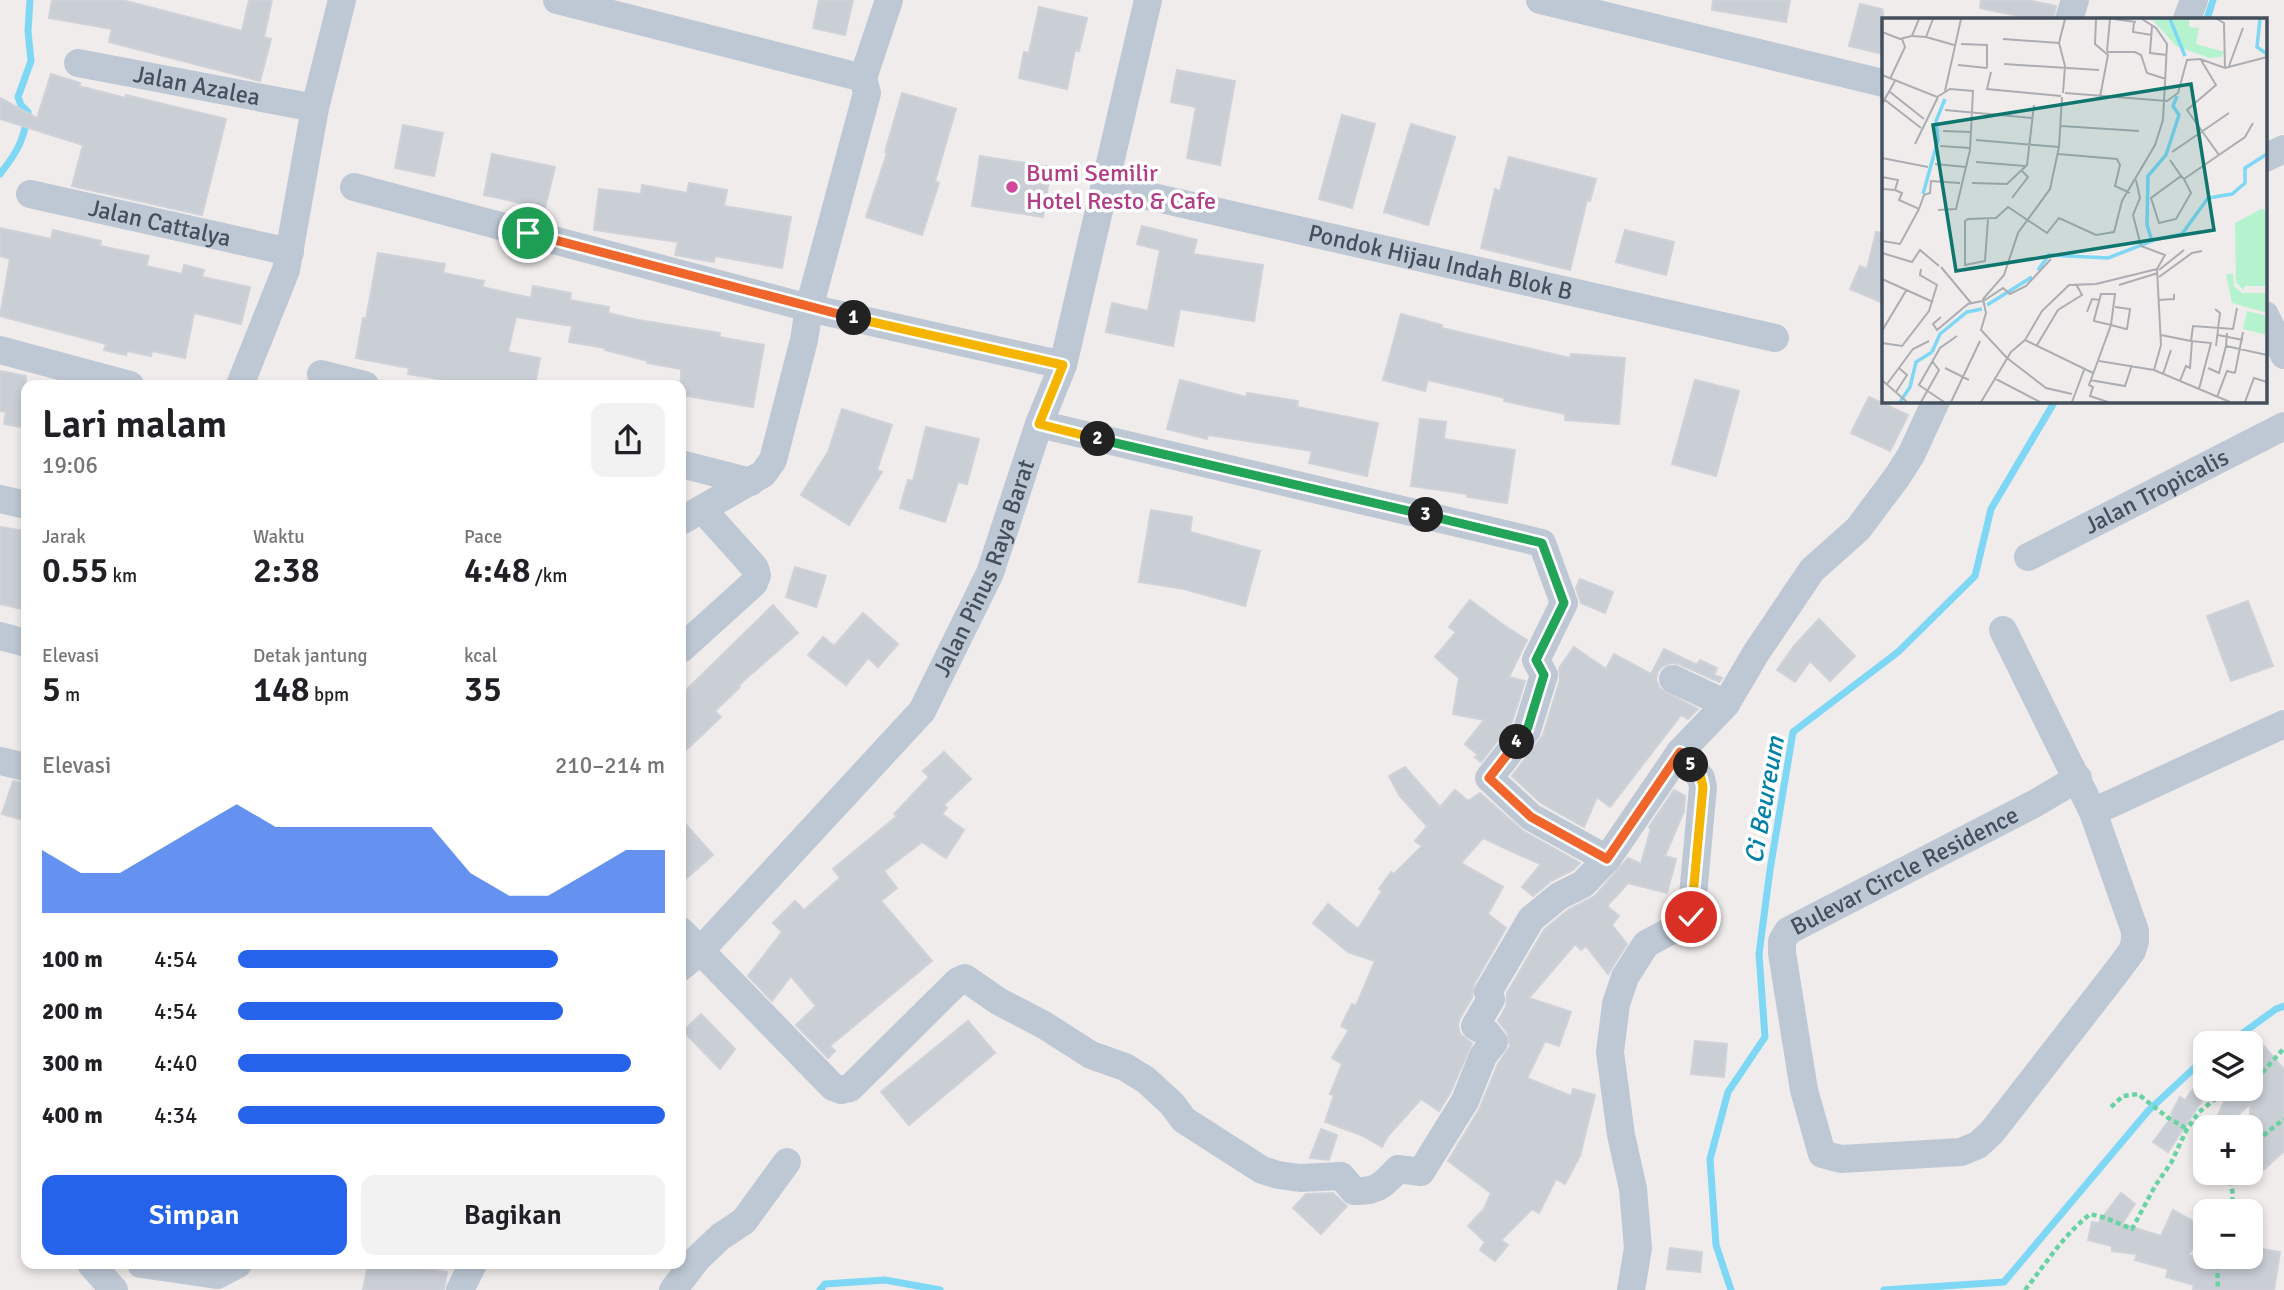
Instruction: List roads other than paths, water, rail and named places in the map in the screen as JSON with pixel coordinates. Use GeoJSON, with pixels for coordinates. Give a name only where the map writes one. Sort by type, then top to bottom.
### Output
{"type":"FeatureCollection","features":[{"type":"Feature","properties":{"kind":"street"},"geometry":{"type":"LineString","coordinates":[[242,380],[286,270],[315,108],[342,0]]}},
{"type":"Feature","properties":{"kind":"street"},"geometry":{"type":"LineString","coordinates":[[557,0],[863,78]]}},
{"type":"Feature","properties":{"kind":"street"},"geometry":{"type":"LineString","coordinates":[[686,644],[754,583],[757,575],[755,568],[691,515],[763,474],[773,460],[804,340],[809,308],[867,93],[863,78],[888,0]]}},
{"type":"Feature","properties":{"kind":"street","name":"Jalan Pinus Raya Barat"},"geometry":{"type":"LineString","coordinates":[[687,949],[922,711],[990,573],[1039,424],[1063,365],[1148,0]]}},
{"type":"Feature","properties":{"kind":"street"},"geometry":{"type":"LineString","coordinates":[[1540,0],[1882,83]]}},
{"type":"Feature","properties":{"kind":"street"},"geometry":{"type":"LineString","coordinates":[[2069,18],[2075,0]]}},
{"type":"Feature","properties":{"kind":"street"},"geometry":{"type":"LineString","coordinates":[[2187,18],[2194,0]]}},
{"type":"Feature","properties":{"kind":"street","name":"Jalan Azalea"},"geometry":{"type":"LineString","coordinates":[[78,63],[315,108]]}},
{"type":"Feature","properties":{"kind":"street"},"geometry":{"type":"LineString","coordinates":[[2266,158],[2284,149]]}},
{"type":"Feature","properties":{"kind":"street","name":"Pondok Hijau Indah Blok B"},"geometry":{"type":"LineString","coordinates":[[1104,186],[1775,338]]}},
{"type":"Feature","properties":{"kind":"street"},"geometry":{"type":"LineString","coordinates":[[354,187],[809,308],[1063,365]]}},
{"type":"Feature","properties":{"kind":"street","name":"Jalan Cattalya"},"geometry":{"type":"LineString","coordinates":[[30,194],[290,252]]}},
{"type":"Feature","properties":{"kind":"street"},"geometry":{"type":"LineString","coordinates":[[2266,317],[2284,355]]}},
{"type":"Feature","properties":{"kind":"street"},"geometry":{"type":"LineString","coordinates":[[0,350],[111,380]]}},
{"type":"Feature","properties":{"kind":"street"},"geometry":{"type":"LineString","coordinates":[[321,374],[345,380]]}},
{"type":"Feature","properties":{"kind":"street"},"geometry":{"type":"LineString","coordinates":[[687,949],[834,1087],[841,1090],[850,1088],[958,981],[965,978],[998,1001],[1044,1025],[1091,1055],[1125,1067],[1146,1080],[1172,1104],[1184,1120],[1262,1170],[1300,1178],[1341,1176],[1354,1191],[1367,1192],[1383,1185],[1398,1169],[1421,1172],[1465,1101],[1483,1056],[1494,1042],[1487,1033],[1475,1026],[1491,999],[1488,992],[1531,919],[1559,895],[1583,884],[1607,859],[1680,752],[1726,704],[1756,653],[1812,570],[1858,529],[1897,477],[1911,455],[1936,402]]}},
{"type":"Feature","properties":{"kind":"street"},"geometry":{"type":"LineString","coordinates":[[1039,424],[1542,543],[1564,603],[1536,660],[1544,675],[1527,730],[1489,778],[1531,817],[1607,859]]}},
{"type":"Feature","properties":{"kind":"street","name":"Jalan Tropicalis"},"geometry":{"type":"LineString","coordinates":[[2028,556],[2284,426]]}},
{"type":"Feature","properties":{"kind":"street"},"geometry":{"type":"LineString","coordinates":[[686,465],[751,482]]}},
{"type":"Feature","properties":{"kind":"street"},"geometry":{"type":"LineString","coordinates":[[0,499],[21,504]]}},
{"type":"Feature","properties":{"kind":"street","name":"Bulevar Circle Residence"},"geometry":{"type":"LineString","coordinates":[[2003,630],[2078,778],[2093,812],[2135,931],[2135,941],[2118,970],[1992,1132],[1978,1145],[1961,1152],[1841,1159],[1822,1154],[1804,1090],[1782,954],[1782,942],[1788,931],[2034,804],[2078,778]]}},
{"type":"Feature","properties":{"kind":"street"},"geometry":{"type":"LineString","coordinates":[[0,636],[21,642]]}},
{"type":"Feature","properties":{"kind":"street"},"geometry":{"type":"LineString","coordinates":[[1673,679],[1726,704]]}},
{"type":"Feature","properties":{"kind":"street"},"geometry":{"type":"LineString","coordinates":[[2093,812],[2284,724]]}},
{"type":"Feature","properties":{"kind":"street"},"geometry":{"type":"LineString","coordinates":[[1631,1289],[1638,1248],[1633,1189],[1621,1135],[1610,1052],[1616,1004],[1625,977],[1634,962],[1646,944],[1689,921],[1691,917],[1703,787],[1701,778],[1680,752]]}},
{"type":"Feature","properties":{"kind":"street"},"geometry":{"type":"LineString","coordinates":[[0,761],[21,766]]}},
{"type":"Feature","properties":{"kind":"street"},"geometry":{"type":"LineString","coordinates":[[673,1290],[697,1259],[744,1221],[787,1162]]}},
{"type":"Feature","properties":{"kind":"street"},"geometry":{"type":"LineString","coordinates":[[95,1269],[114,1290]]}},
{"type":"Feature","properties":{"kind":"street"},"geometry":{"type":"LineString","coordinates":[[460,1290],[470,1269]]}},
{"type":"Feature","properties":{"kind":"street"},"geometry":{"type":"LineString","coordinates":[[191,1290],[228,1270]]}},
{"type":"Feature","properties":{"kind":"waterway"},"geometry":{"type":"LineString","coordinates":[[0,174],[19,145],[28,112],[18,97],[31,61],[28,31],[30,0]]}},
{"type":"Feature","properties":{"kind":"waterway","name":"Ci Beureum"},"geometry":{"type":"LineString","coordinates":[[2207,18],[2213,0]]}},
{"type":"Feature","properties":{"kind":"waterway","name":"Ci Beureum"},"geometry":{"type":"LineString","coordinates":[[1731,1290],[1716,1245],[1710,1159],[1728,1092],[1765,1037],[1759,954],[1793,732],[1898,652],[1975,576],[1991,509],[2054,402]]}},
{"type":"Feature","properties":{"kind":"waterway","name":"Ci Beureum"},"geometry":{"type":"LineString","coordinates":[[2246,1031],[2284,1006]]}},
{"type":"Feature","properties":{"kind":"waterway","name":"Ci Beureum"},"geometry":{"type":"LineString","coordinates":[[1884,1290],[2004,1282],[2148,1111],[2193,1069]]}},
{"type":"Feature","properties":{"kind":"waterway","name":"Ci Beureum"},"geometry":{"type":"LineString","coordinates":[[820,1290],[825,1284],[885,1280],[940,1290]]}},
{"type":"Feature","properties":{"kind":"place","name":"Bumi Semilir Hotel Resto & Cafe"},"geometry":{"type":"Point","coordinates":[1012,187]}}]}
